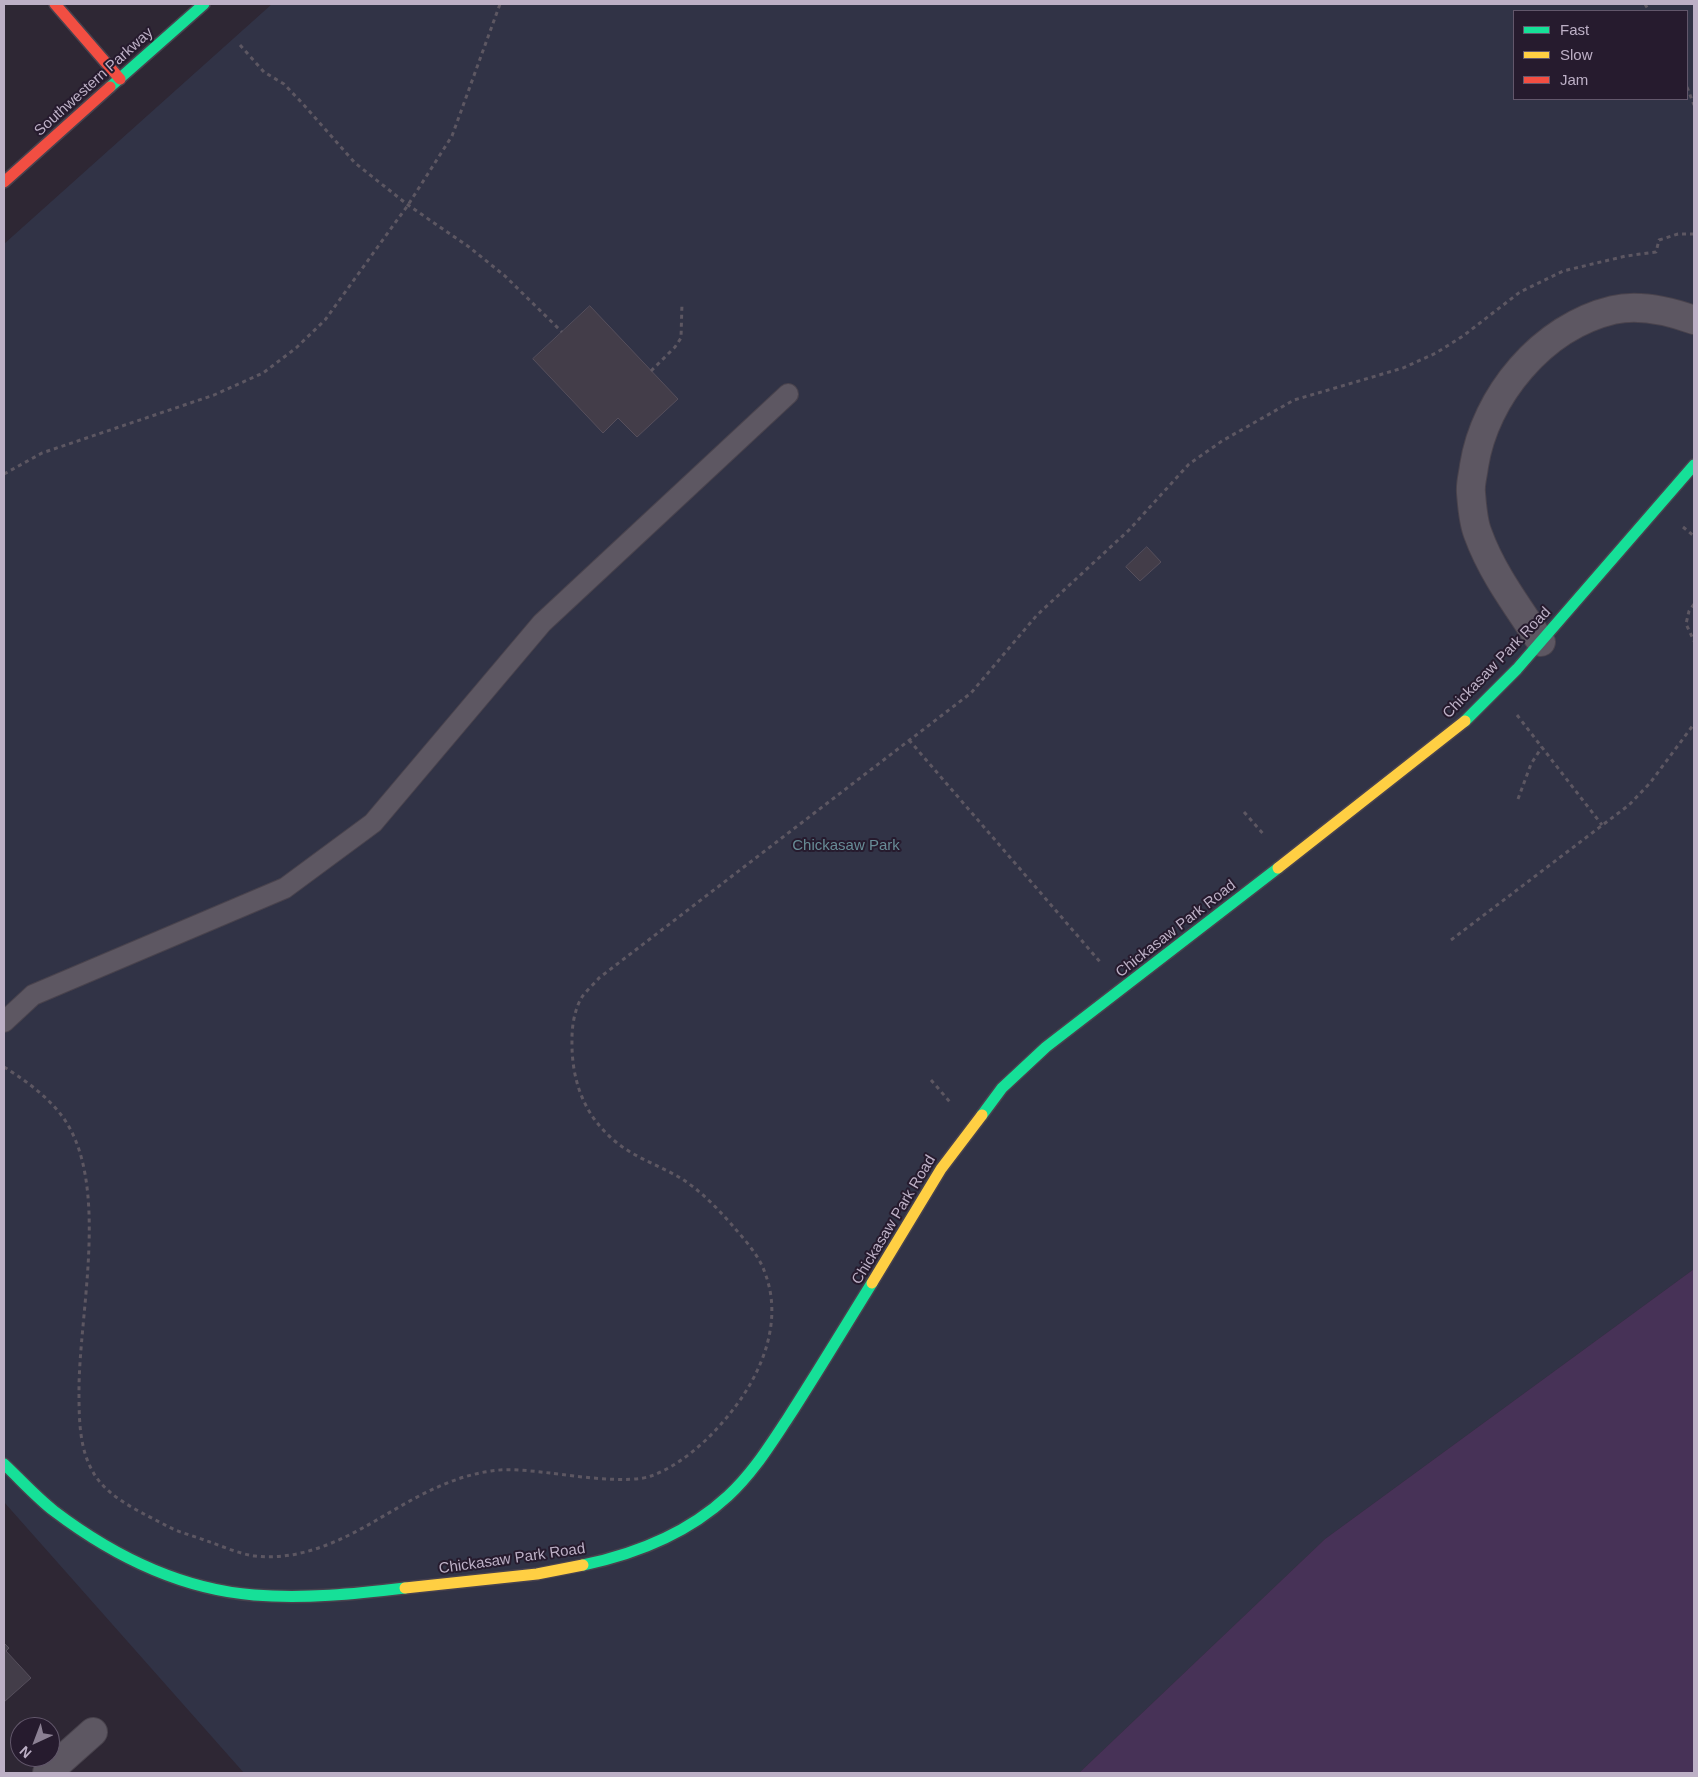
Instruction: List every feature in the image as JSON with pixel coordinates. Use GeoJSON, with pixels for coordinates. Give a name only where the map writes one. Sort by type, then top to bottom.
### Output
{"type":"FeatureCollection","features":[{"type":"Feature","properties":{"kind":"street"},"geometry":{"type":"LineString","coordinates":[[55,4],[120,79]]}},
{"type":"Feature","properties":{"kind":"street","name":"Southwestern Parkway"},"geometry":{"type":"LineString","coordinates":[[4,182],[204,4]]}},
{"type":"Feature","properties":{"kind":"street"},"geometry":{"type":"LineString","coordinates":[[1541,642],[1501,582],[1477,532],[1470,490],[1475,458],[1490,414],[1503,392],[1535,353],[1568,328],[1594,316],[1614,309],[1651,309],[1672,312],[1694,320]]}},
{"type":"Feature","properties":{"kind":"street","name":"Chickasaw Park Road"},"geometry":{"type":"LineString","coordinates":[[4,1464],[53,1510],[120,1555],[162,1574],[206,1586],[253,1595],[336,1596],[537,1574],[598,1562],[664,1539],[705,1514],[728,1496],[755,1468],[811,1383],[941,1169],[1002,1088],[1046,1047],[1398,776],[1464,722],[1541,642],[1694,465]]}},
{"type":"Feature","properties":{"kind":"street"},"geometry":{"type":"LineString","coordinates":[[47,1773],[93,1732]]}},
{"type":"Feature","properties":{"kind":"lane"},"geometry":{"type":"LineString","coordinates":[[4,1022],[32,995],[285,888],[373,823],[542,623],[788,394]]}},
{"type":"Feature","properties":{"kind":"path"},"geometry":{"type":"LineString","coordinates":[[4,474],[42,453],[214,395],[263,373],[296,348],[325,320],[408,205],[452,136],[500,4]]}},
{"type":"Feature","properties":{"kind":"path"},"geometry":{"type":"LineString","coordinates":[[240,45],[264,72],[284,84],[355,163],[408,205],[469,247],[498,270],[562,332]]}},
{"type":"Feature","properties":{"kind":"path"},"geometry":{"type":"LineString","coordinates":[[1688,90],[1694,105]]}},
{"type":"Feature","properties":{"kind":"path"},"geometry":{"type":"LineString","coordinates":[[4,1067],[45,1097],[64,1118],[76,1143],[82,1166],[90,1228],[79,1366],[80,1427],[84,1453],[94,1477],[119,1499],[174,1530],[226,1548],[254,1556],[292,1556],[331,1544],[409,1499],[447,1483],[491,1470],[520,1470],[584,1477],[648,1478],[678,1462],[706,1440],[742,1397],[756,1377],[769,1345],[771,1303],[765,1273],[752,1251],[712,1202],[685,1180],[619,1146],[595,1123],[581,1097],[571,1062],[572,1027],[580,999],[599,978],[972,693],[1037,615],[1128,530],[1189,464],[1222,441],[1294,400],[1403,368],[1436,353],[1463,336],[1520,292],[1563,272],[1626,256],[1656,252],[1659,240],[1678,234],[1694,234]]}},
{"type":"Feature","properties":{"kind":"path"},"geometry":{"type":"LineString","coordinates":[[651,371],[675,347],[681,338],[682,304]]}},
{"type":"Feature","properties":{"kind":"path"},"geometry":{"type":"LineString","coordinates":[[1694,604],[1689,611],[1686,624],[1694,640]]}},
{"type":"Feature","properties":{"kind":"path"},"geometry":{"type":"LineString","coordinates":[[1497,688],[1602,825]]}},
{"type":"Feature","properties":{"kind":"path"},"geometry":{"type":"LineString","coordinates":[[1451,940],[1629,805],[1650,783],[1694,724]]}},
{"type":"Feature","properties":{"kind":"path"},"geometry":{"type":"LineString","coordinates":[[909,740],[1122,988]]}},
{"type":"Feature","properties":{"kind":"path"},"geometry":{"type":"LineString","coordinates":[[1518,799],[1530,764],[1542,747]]}},
{"type":"Feature","properties":{"kind":"green space","name":"Chickasaw Park"},"geometry":{"type":"Polygon","coordinates":[[[272,4],[1694,4],[1694,1269],[1325,1539],[1079,1773],[244,1773],[4,1502],[4,244],[272,4]]]}},
{"type":"Feature","properties":{"kind":"shaded area"},"geometry":{"type":"Polygon","coordinates":[[[1694,1269],[1694,1773],[1079,1773],[1325,1539],[1694,1269]]]}},
{"type":"Feature","properties":{"kind":"building"},"geometry":{"type":"Polygon","coordinates":[[[590,306],[678,399],[637,437],[618,418],[603,433],[533,359],[590,306]]]}},
{"type":"Feature","properties":{"kind":"building"},"geometry":{"type":"Polygon","coordinates":[[[1147,547],[1161,562],[1140,581],[1126,567],[1147,547]]]}},
{"type":"Feature","properties":{"kind":"building"},"geometry":{"type":"Polygon","coordinates":[[[4,1643],[9,1648],[6,1651],[31,1678],[4,1702],[4,1643]]]}},
{"type":"Feature","properties":{"kind":"traffic: fast"},"geometry":{"type":"LineString","coordinates":[[110,87],[204,4]]}},
{"type":"Feature","properties":{"kind":"traffic: fast"},"geometry":{"type":"LineString","coordinates":[[1465,721],[1517,669],[1694,465]]}},
{"type":"Feature","properties":{"kind":"traffic: fast"},"geometry":{"type":"LineString","coordinates":[[982,1115],[1002,1088],[1046,1047],[1278,868]]}},
{"type":"Feature","properties":{"kind":"traffic: fast"},"geometry":{"type":"LineString","coordinates":[[583,1565],[642,1548],[679,1531],[696,1521],[728,1496],[745,1478],[768,1448],[872,1283]]}},
{"type":"Feature","properties":{"kind":"traffic: fast"},"geometry":{"type":"LineString","coordinates":[[4,1464],[47,1506],[99,1542],[148,1567],[200,1586],[254,1595],[273,1596],[348,1594],[405,1588]]}},
{"type":"Feature","properties":{"kind":"traffic: slow"},"geometry":{"type":"LineString","coordinates":[[1278,868],[1465,721]]}},
{"type":"Feature","properties":{"kind":"traffic: slow"},"geometry":{"type":"LineString","coordinates":[[872,1283],[941,1169],[982,1115]]}},
{"type":"Feature","properties":{"kind":"traffic: slow"},"geometry":{"type":"LineString","coordinates":[[405,1588],[537,1574],[583,1565]]}},
{"type":"Feature","properties":{"kind":"traffic: jam"},"geometry":{"type":"LineString","coordinates":[[55,4],[120,79]]}},
{"type":"Feature","properties":{"kind":"traffic: jam"},"geometry":{"type":"LineString","coordinates":[[4,182],[110,87]]}}]}
